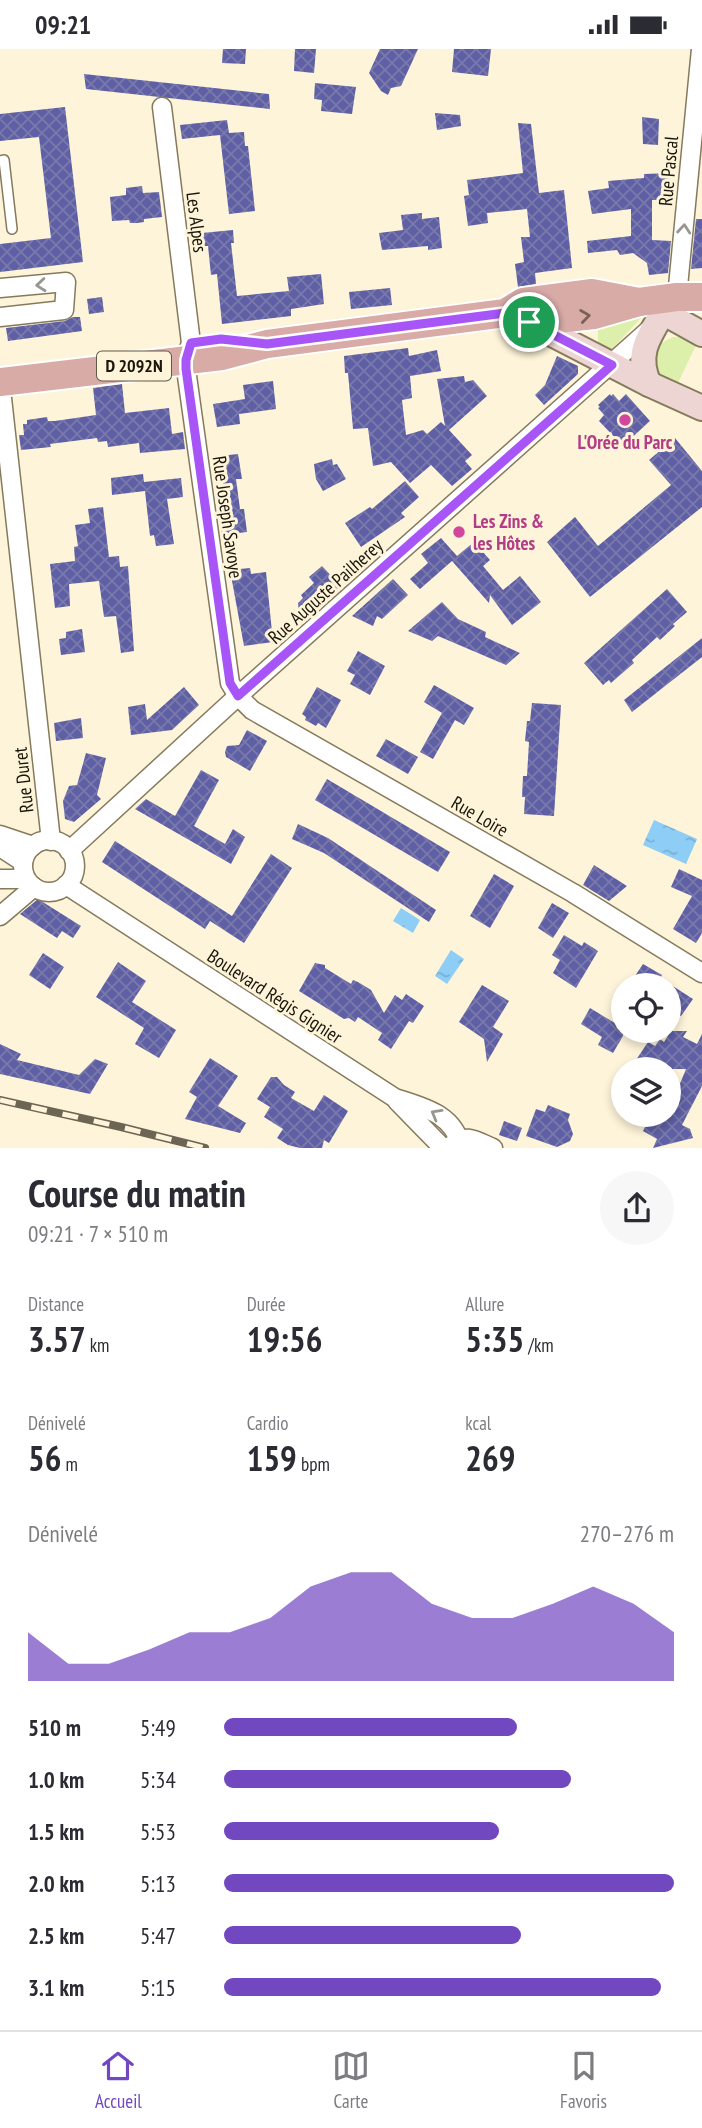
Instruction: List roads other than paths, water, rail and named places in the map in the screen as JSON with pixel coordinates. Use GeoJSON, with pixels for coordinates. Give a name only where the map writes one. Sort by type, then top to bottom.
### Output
{"type":"FeatureCollection","features":[{"type":"Feature","properties":{"kind":"main road","name":"D 2092N"},"geometry":{"type":"LineString","coordinates":[[0,381],[188,351],[221,339],[267,344],[517,318],[594,315],[667,305],[702,283]]}},
{"type":"Feature","properties":{"kind":"main road"},"geometry":{"type":"LineString","coordinates":[[667,305],[675,320],[702,334]]}},
{"type":"Feature","properties":{"kind":"main road"},"geometry":{"type":"LineString","coordinates":[[649,384],[642,363],[643,351],[667,305]]}},
{"type":"Feature","properties":{"kind":"main road"},"geometry":{"type":"LineString","coordinates":[[517,318],[702,408]]}},
{"type":"Feature","properties":{"kind":"main road","name":"D 2092N"},"geometry":{"type":"LineString","coordinates":[[0,366],[188,351]]}},
{"type":"Feature","properties":{"kind":"street","name":"Rue Pascal"},"geometry":{"type":"LineString","coordinates":[[667,305],[701,49]]}},
{"type":"Feature","properties":{"kind":"street","name":"Les Alpes"},"geometry":{"type":"LineString","coordinates":[[162,107],[188,351]]}},
{"type":"Feature","properties":{"kind":"street"},"geometry":{"type":"LineString","coordinates":[[0,288],[66,282],[64,310],[0,317]]}},
{"type":"Feature","properties":{"kind":"street","name":"Rue Auguste Pailherey"},"geometry":{"type":"LineString","coordinates":[[69,851],[238,696],[612,365],[667,305]]}},
{"type":"Feature","properties":{"kind":"street","name":"Rue Joseph Savoye"},"geometry":{"type":"LineString","coordinates":[[188,351],[230,683],[238,696]]}},
{"type":"Feature","properties":{"kind":"street","name":"Rue Duret"},"geometry":{"type":"LineString","coordinates":[[0,381],[51,841]]}},
{"type":"Feature","properties":{"kind":"street","name":"Rue Loire"},"geometry":{"type":"LineString","coordinates":[[238,696],[253,710],[573,893],[702,973]]}},
{"type":"Feature","properties":{"kind":"street"},"geometry":{"type":"LineString","coordinates":[[0,835],[33,846]]}},
{"type":"Feature","properties":{"kind":"street"},"geometry":{"type":"LineString","coordinates":[[0,847],[27,876],[50,892],[71,880],[75,865],[69,851],[58,842],[45,841],[33,846],[25,856],[27,876],[0,916]]}},
{"type":"Feature","properties":{"kind":"street"},"geometry":{"type":"LineString","coordinates":[[0,879],[27,876]]}},
{"type":"Feature","properties":{"kind":"street","name":"Boulevard Régis Gignier"},"geometry":{"type":"LineString","coordinates":[[66,885],[395,1098],[427,1108],[448,1121],[449,1146],[468,1137],[493,1148]]}},
{"type":"Feature","properties":{"kind":"lane"},"geometry":{"type":"LineString","coordinates":[[0,161],[5,160],[12,229]]}},
{"type":"Feature","properties":{"kind":"water"},"geometry":{"type":"Polygon","coordinates":[[[654,820],[697,839],[686,864],[643,845],[654,820]]]}},
{"type":"Feature","properties":{"kind":"water"},"geometry":{"type":"Polygon","coordinates":[[[401,908],[420,920],[413,933],[393,921],[401,908]]]}},
{"type":"Feature","properties":{"kind":"water"},"geometry":{"type":"Polygon","coordinates":[[[451,950],[464,959],[447,984],[435,976],[451,950]]]}},
{"type":"Feature","properties":{"kind":"railway"},"geometry":{"type":"LineString","coordinates":[[0,1100],[205,1148]]}},
{"type":"Feature","properties":{"kind":"place","name":"L'Orée du Parc"},"geometry":{"type":"Point","coordinates":[625,420]}},
{"type":"Feature","properties":{"kind":"place","name":"Les Zins & les Hôtes"},"geometry":{"type":"Point","coordinates":[459,532]}}]}
